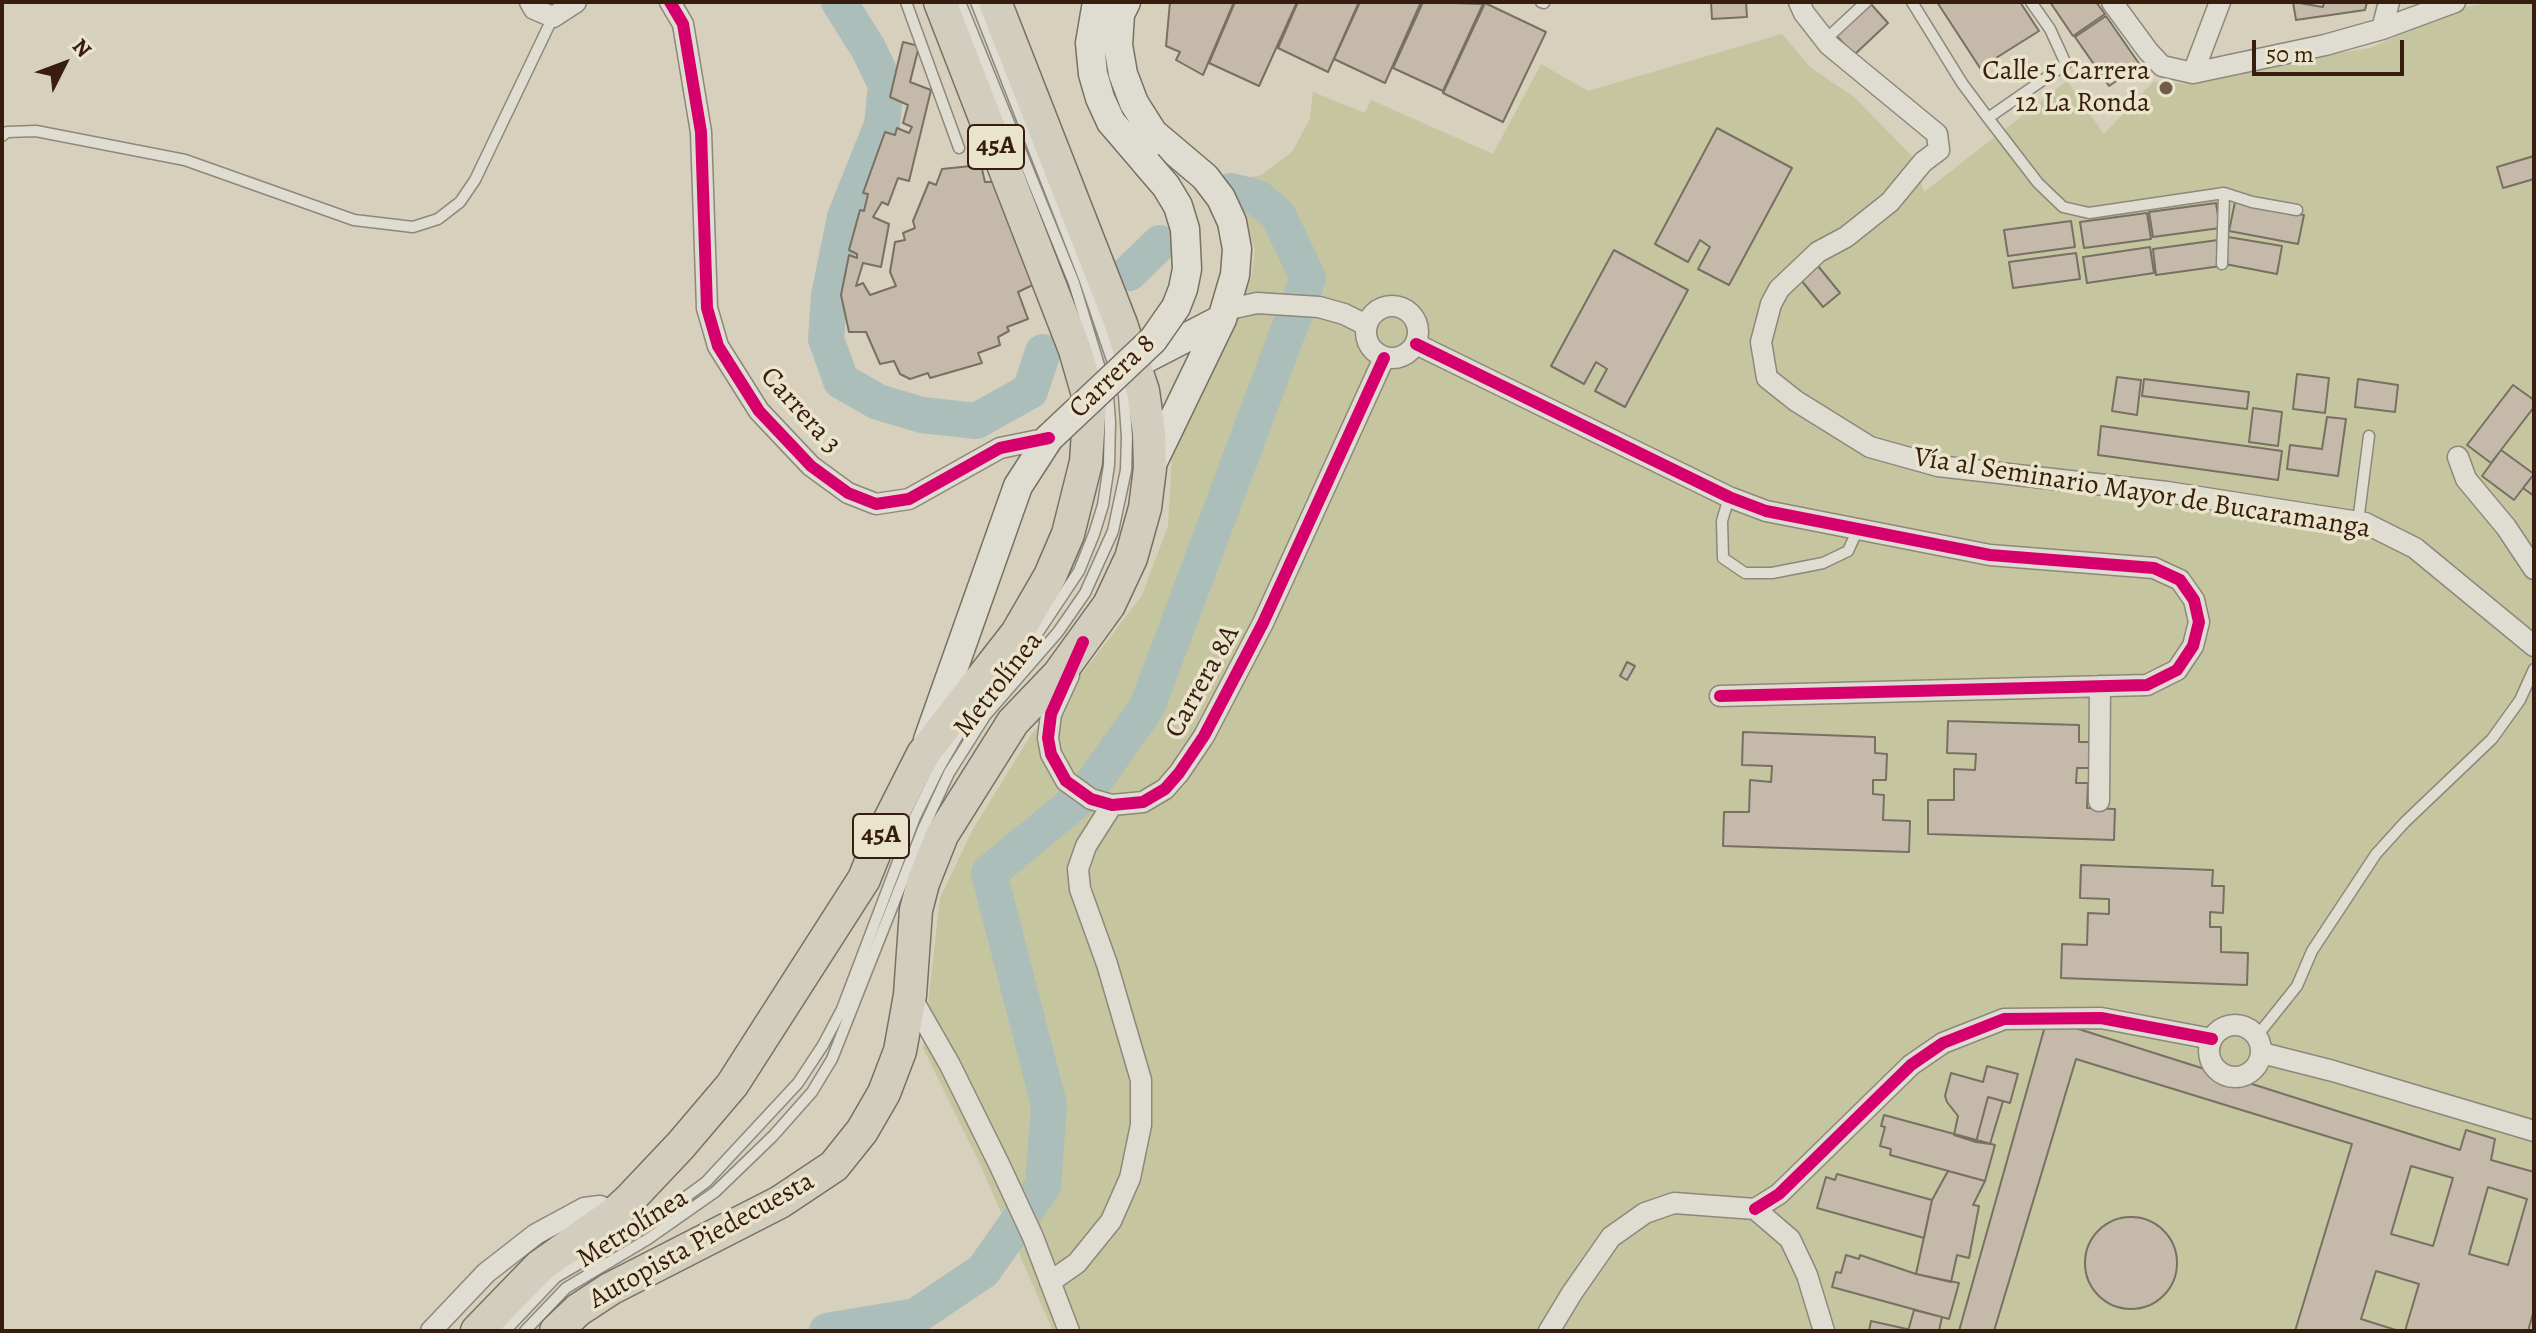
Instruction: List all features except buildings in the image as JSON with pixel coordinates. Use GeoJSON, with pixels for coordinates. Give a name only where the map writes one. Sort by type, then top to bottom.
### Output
{"type":"FeatureCollection","features":[{"type":"Feature","properties":{"kind":"highway","name":"45A"},"geometry":{"type":"LineString","coordinates":[[940,2],[1077,279],[1113,329]]}},
{"type":"Feature","properties":{"kind":"highway","name":"45A"},"geometry":{"type":"LineString","coordinates":[[477,1331],[540,1266],[615,1213],[658,1171],[732,1085],[883,847],[923,754],[1017,633],[1050,576],[1068,534],[1079,499],[1090,402],[1077,279],[995,2]]}},
{"type":"Feature","properties":{"kind":"highway","name":"Autopista Piedecuesta"},"geometry":{"type":"LineString","coordinates":[[556,1331],[578,1310],[610,1289],[780,1202],[834,1166],[862,1131],[884,1093],[900,1051],[910,995],[916,910],[942,835],[1013,722],[1059,674],[1109,605],[1131,558],[1145,508],[1150,468],[1146,409],[1135,364],[1113,329]]}},
{"type":"Feature","properties":{"kind":"main road","name":"Carrera 8"},"geometry":{"type":"LineString","coordinates":[[923,754],[1018,486],[1049,438],[1153,340],[1176,307],[1183,289],[1187,269],[1185,229],[1178,206],[1166,186],[1111,122],[1100,98],[1093,74],[1090,43],[1097,2]]}},
{"type":"Feature","properties":{"kind":"main road","name":"Carrera 8"},"geometry":{"type":"LineString","coordinates":[[1126,2],[1120,14],[1118,45],[1123,74],[1134,103],[1153,133],[1205,177],[1221,198],[1232,222],[1237,249],[1235,275],[1225,310],[1150,468]]}},
{"type":"Feature","properties":{"kind":"main road"},"geometry":{"type":"LineString","coordinates":[[1093,74],[1153,133]]}},
{"type":"Feature","properties":{"kind":"main road","name":"Carrera 8"},"geometry":{"type":"LineString","coordinates":[[1135,364],[1225,310]]}},
{"type":"Feature","properties":{"kind":"street"},"geometry":{"type":"LineString","coordinates":[[530,2],[534,9],[553,17],[576,2]]}},
{"type":"Feature","properties":{"kind":"street","name":"Carrera 3"},"geometry":{"type":"LineString","coordinates":[[670,2],[683,24],[701,132],[707,308],[718,346],[759,411],[811,466],[848,493],[876,504],[909,499],[1000,448],[1049,438]]}},
{"type":"Feature","properties":{"kind":"street","name":"Vía al Seminario Mayor de Bucaramanga"},"geometry":{"type":"LineString","coordinates":[[1799,2],[1825,40],[1937,134],[1939,150],[1923,162],[1890,202],[1846,237],[1818,252],[1779,289],[1771,304],[1761,342],[1767,378],[1796,401],[1870,447],[1938,466],[2167,492],[2365,523],[2415,548],[2534,646]]}},
{"type":"Feature","properties":{"kind":"street"},"geometry":{"type":"LineString","coordinates":[[2112,2],[2162,66],[2193,73],[2325,45],[2382,29],[2455,2]]}},
{"type":"Feature","properties":{"kind":"street"},"geometry":{"type":"LineString","coordinates":[[2193,73],[2220,2]]}},
{"type":"Feature","properties":{"kind":"street"},"geometry":{"type":"LineString","coordinates":[[2382,29],[2389,2]]}},
{"type":"Feature","properties":{"kind":"street"},"geometry":{"type":"LineString","coordinates":[[1225,310],[1257,303],[1319,307],[1344,314],[1366,325]]}},
{"type":"Feature","properties":{"kind":"street"},"geometry":{"type":"LineString","coordinates":[[1393,305],[1402,307],[1418,327],[1416,344],[1403,357],[1384,358],[1371,348],[1365,333],[1366,325],[1376,310],[1393,305]]}},
{"type":"Feature","properties":{"kind":"street"},"geometry":{"type":"LineString","coordinates":[[1416,344],[1729,497],[1766,511],[1990,555],[2154,568],[2180,580],[2194,600],[2199,622],[2193,646],[2177,670],[2147,685],[1720,696]]}},
{"type":"Feature","properties":{"kind":"street","name":"Carrera 8A"},"geometry":{"type":"LineString","coordinates":[[1083,642],[1051,714],[1048,738],[1051,754],[1066,781],[1091,799],[1112,805],[1143,802],[1165,789],[1204,736],[1263,623],[1384,358]]}},
{"type":"Feature","properties":{"kind":"street"},"geometry":{"type":"LineString","coordinates":[[2458,457],[2466,479],[2506,527],[2534,569]]}},
{"type":"Feature","properties":{"kind":"street"},"geometry":{"type":"LineString","coordinates":[[2099,801],[2100,686]]}},
{"type":"Feature","properties":{"kind":"street"},"geometry":{"type":"LineString","coordinates":[[1050,1282],[1077,1263],[1111,1221],[1130,1178],[1141,1125],[1141,1080],[1107,964],[1080,889],[1078,869],[1086,846],[1112,805]]}},
{"type":"Feature","properties":{"kind":"street"},"geometry":{"type":"LineString","coordinates":[[910,995],[950,1065],[999,1164],[1033,1237],[1069,1331]]}},
{"type":"Feature","properties":{"kind":"street"},"geometry":{"type":"LineString","coordinates":[[1549,1331],[1611,1237],[1645,1213],[1674,1203],[1755,1209],[1779,1194],[1911,1065],[1943,1043],[2004,1019],[2101,1018],[2212,1039]]}},
{"type":"Feature","properties":{"kind":"street"},"geometry":{"type":"LineString","coordinates":[[2259,1045],[2259,1062],[2246,1075],[2228,1076],[2213,1065],[2209,1048],[2212,1039],[2222,1028],[2245,1026],[2259,1045],[2333,1071],[2534,1131]]}},
{"type":"Feature","properties":{"kind":"street"},"geometry":{"type":"LineString","coordinates":[[431,1331],[486,1273],[536,1234],[584,1208],[600,1206],[615,1213]]}},
{"type":"Feature","properties":{"kind":"street"},"geometry":{"type":"LineString","coordinates":[[1755,1209],[1790,1239],[1807,1275],[1824,1331]]}},
{"type":"Feature","properties":{"kind":"lane"},"geometry":{"type":"LineString","coordinates":[[906,2],[959,148]]}},
{"type":"Feature","properties":{"kind":"lane"},"geometry":{"type":"LineString","coordinates":[[960,2],[1077,279]]}},
{"type":"Feature","properties":{"kind":"lane"},"geometry":{"type":"LineString","coordinates":[[976,2],[1077,279]]}},
{"type":"Feature","properties":{"kind":"lane"},"geometry":{"type":"LineString","coordinates":[[1825,40],[1866,2]]}},
{"type":"Feature","properties":{"kind":"lane"},"geometry":{"type":"LineString","coordinates":[[1912,2],[1962,83],[2038,183],[2063,207],[2089,213],[2224,193],[2252,202],[2297,210]]}},
{"type":"Feature","properties":{"kind":"lane"},"geometry":{"type":"LineString","coordinates":[[1988,118],[2066,64],[2050,29],[2031,2]]}},
{"type":"Feature","properties":{"kind":"lane"},"geometry":{"type":"LineString","coordinates":[[2,136],[7,132],[36,131],[185,160],[354,220],[413,227],[438,219],[460,202],[475,180],[553,17]]}},
{"type":"Feature","properties":{"kind":"lane"},"geometry":{"type":"LineString","coordinates":[[2222,264],[2224,193]]}},
{"type":"Feature","properties":{"kind":"lane","name":"Metrolínea"},"geometry":{"type":"LineString","coordinates":[[525,1331],[566,1288],[648,1239],[715,1192],[797,1111],[832,1059],[923,829],[949,773],[985,716],[1058,632],[1085,593],[1104,557],[1120,503],[1127,437],[1124,395],[1113,329]]}},
{"type":"Feature","properties":{"kind":"lane","name":"Metrolínea"},"geometry":{"type":"LineString","coordinates":[[984,697],[1021,658],[1054,612],[1079,571],[1103,505],[1109,465],[1108,395],[1084,345]]}},
{"type":"Feature","properties":{"kind":"lane"},"geometry":{"type":"LineString","coordinates":[[2358,522],[2369,436]]}},
{"type":"Feature","properties":{"kind":"lane"},"geometry":{"type":"LineString","coordinates":[[1729,497],[1722,521],[1723,558],[1745,573],[1772,573],[1823,563],[1848,551],[1858,529]]}},
{"type":"Feature","properties":{"kind":"lane"},"geometry":{"type":"LineString","coordinates":[[2259,1045],[2297,986],[2312,951],[2376,854],[2492,739],[2520,700],[2534,669]]}},
{"type":"Feature","properties":{"kind":"lane","name":"Metrolínea"},"geometry":{"type":"LineString","coordinates":[[505,1331],[556,1277],[653,1221],[706,1182],[798,1083],[842,1009],[882,899],[933,780],[975,707]]}},
{"type":"Feature","properties":{"kind":"lane"},"geometry":{"type":"LineString","coordinates":[[882,899],[884,870]]}},
{"type":"Feature","properties":{"kind":"green space"},"geometry":{"type":"Polygon","coordinates":[[[2499,2],[2534,2],[2534,1331],[1053,1331],[979,1162],[923,1048],[940,898],[973,829],[1031,735],[1142,595],[1168,526],[1172,455],[1251,279],[1255,250],[1245,219],[1227,182],[1261,175],[1292,152],[1310,119],[1313,92],[1365,113],[1371,100],[1493,154],[1541,64],[1588,91],[1782,34],[1811,68],[1854,97],[1914,158],[1924,192],[2067,81],[2104,134],[2153,82],[2197,84],[2370,48],[2465,7],[2499,2]]]}},
{"type":"Feature","properties":{"kind":"waterway"},"geometry":{"type":"LineString","coordinates":[[839,2],[868,48],[886,85],[882,125],[845,217],[829,296],[826,339],[841,381],[878,402],[922,415],[976,421],[1030,391],[1043,352]]}},
{"type":"Feature","properties":{"kind":"waterway"},"geometry":{"type":"LineString","coordinates":[[827,1331],[916,1316],[983,1271],[1043,1186],[1049,1105],[989,873],[1086,793],[1147,707],[1308,278],[1278,215],[1258,198],[1231,191]]}},
{"type":"Feature","properties":{"kind":"waterway"},"geometry":{"type":"LineString","coordinates":[[1129,273],[1160,243]]}},
{"type":"Feature","properties":{"kind":"cycle path"},"geometry":{"type":"LineString","coordinates":[[670,2],[683,24],[701,132],[707,308],[718,346],[759,411],[811,466],[848,493],[876,504],[909,499],[1000,448],[1049,438]]}},
{"type":"Feature","properties":{"kind":"cycle path"},"geometry":{"type":"LineString","coordinates":[[1416,344],[1729,497],[1766,511],[1990,555],[2154,568],[2180,580],[2194,600],[2199,622],[2193,646],[2177,670],[2147,685],[1720,696]]}},
{"type":"Feature","properties":{"kind":"cycle path"},"geometry":{"type":"LineString","coordinates":[[1083,642],[1051,714],[1048,738],[1051,754],[1066,781],[1091,799],[1112,805],[1143,802],[1165,789],[1204,736],[1263,623],[1384,358]]}},
{"type":"Feature","properties":{"kind":"cycle path"},"geometry":{"type":"LineString","coordinates":[[1755,1209],[1779,1194],[1911,1065],[1943,1043],[2004,1019],[2101,1018],[2212,1039]]}},
{"type":"Feature","properties":{"kind":"place","name":"Calle 5 Carrera 12 La Ronda"},"geometry":{"type":"Point","coordinates":[2166,88]}}]}
